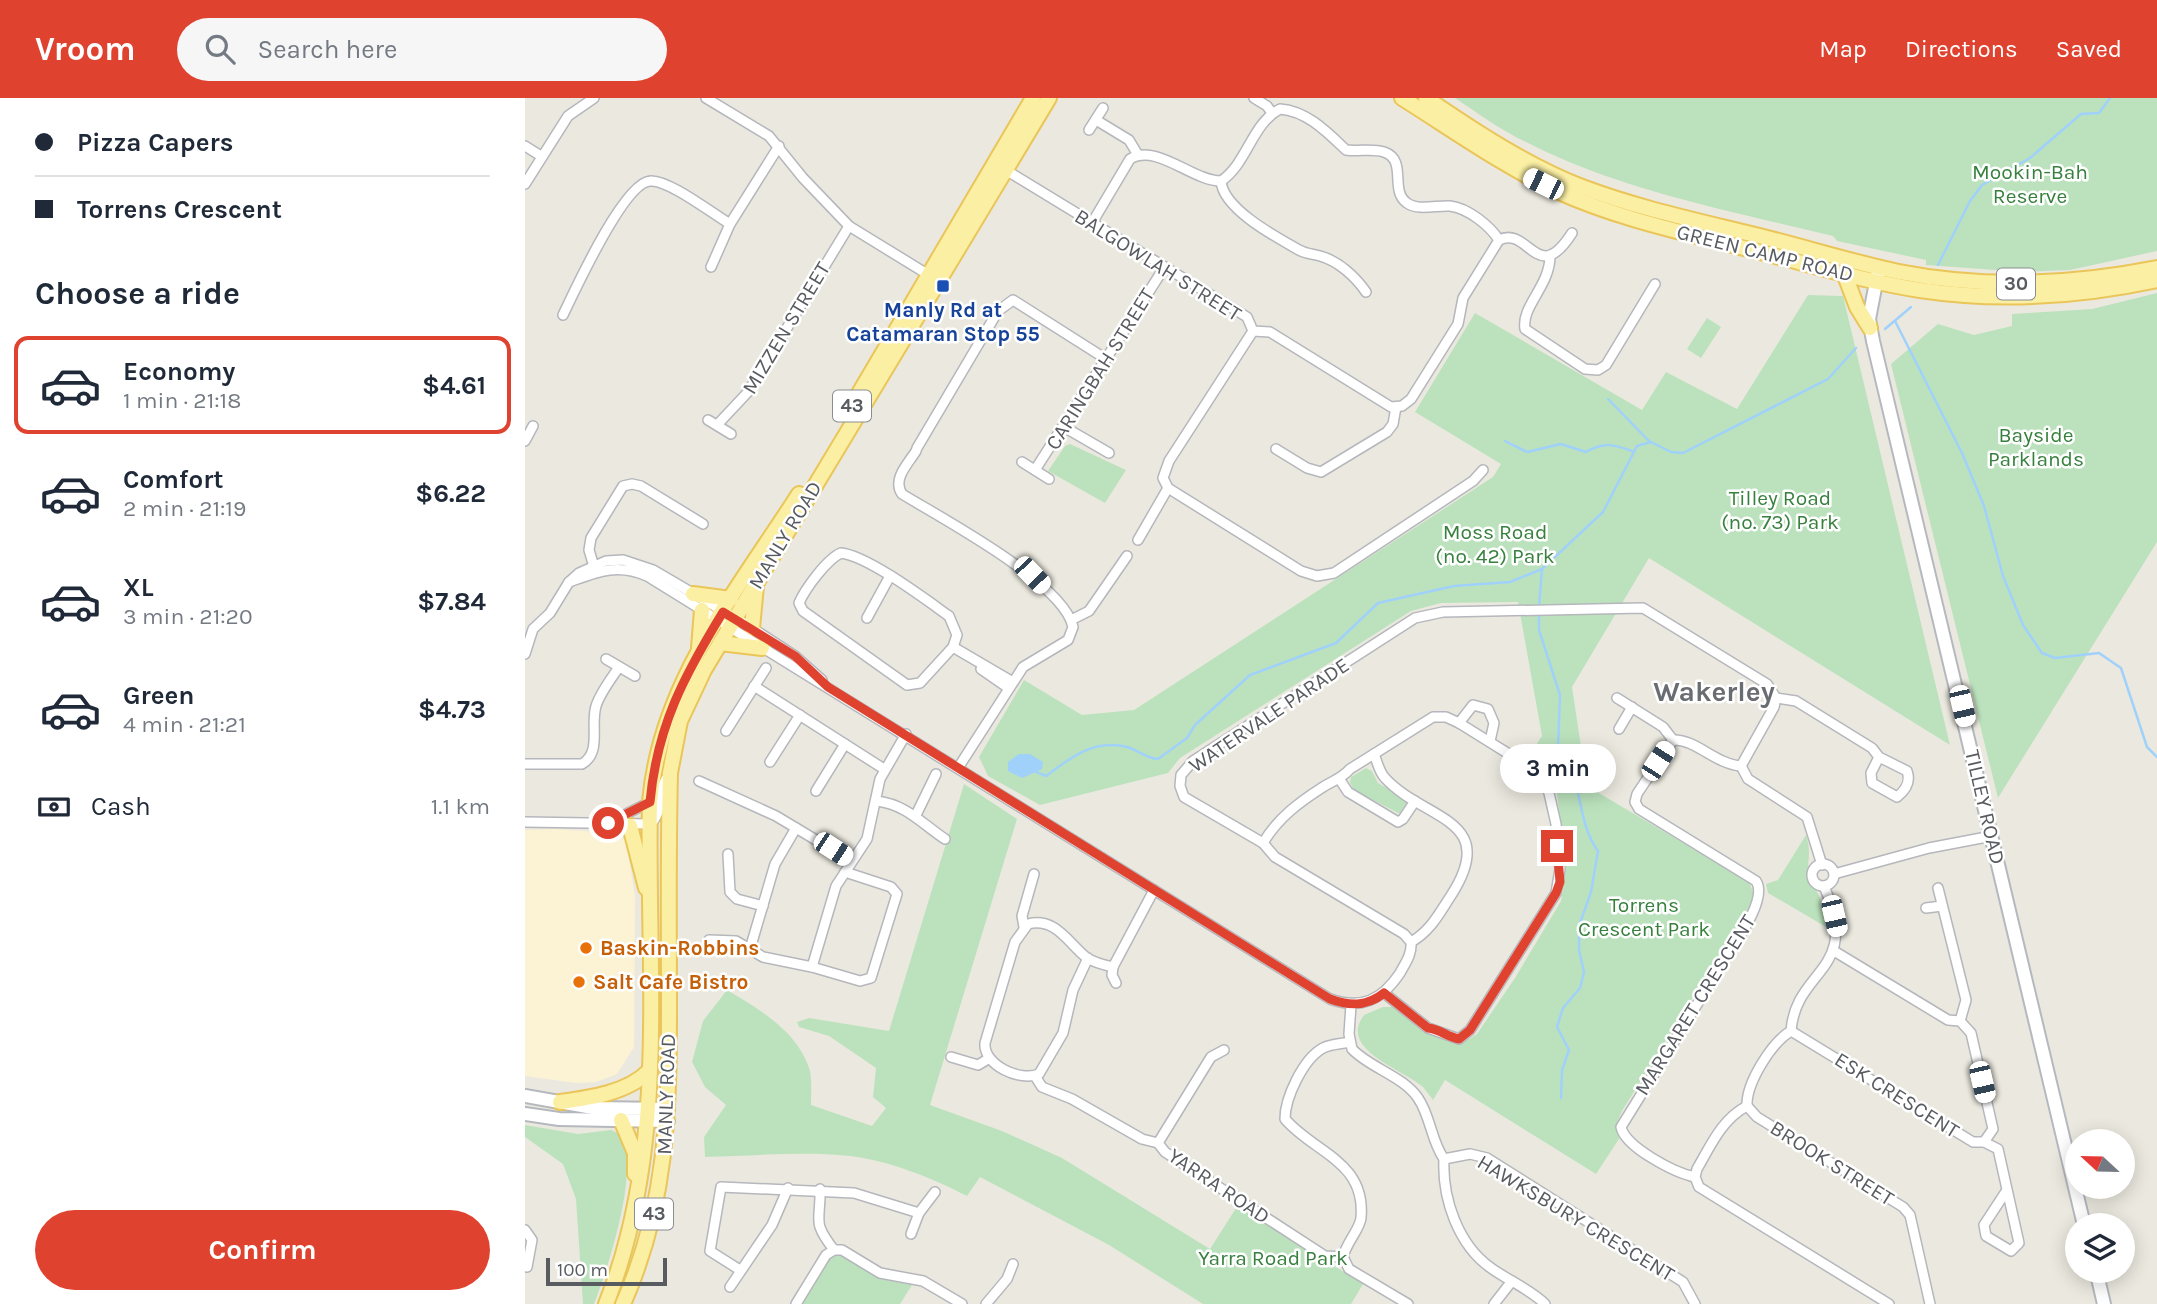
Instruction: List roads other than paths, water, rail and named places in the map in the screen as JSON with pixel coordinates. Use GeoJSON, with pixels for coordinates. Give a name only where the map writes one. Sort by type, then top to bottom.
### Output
{"type":"FeatureCollection","features":[{"type":"Feature","properties":{"kind":"main road","name":"MANLY ROAD"},"geometry":{"type":"LineString","coordinates":[[1000,166],[1033,98]]}},
{"type":"Feature","properties":{"kind":"main road","name":"MANLY ROAD"},"geometry":{"type":"LineString","coordinates":[[624,1304],[639,1266],[656,1205],[668,1115],[670,773],[673,746],[687,703],[720,643],[731,599],[800,492],[1000,166],[1049,98]]}},
{"type":"Feature","properties":{"kind":"main road","name":"GREEN CAMP ROAD"},"geometry":{"type":"LineString","coordinates":[[1402,98],[1506,165],[1582,202],[1646,223],[1844,273],[2020,284],[2097,279],[2157,268]]}},
{"type":"Feature","properties":{"kind":"main road","name":"GREEN CAMP ROAD"},"geometry":{"type":"LineString","coordinates":[[1426,98],[1508,151],[1584,187],[1942,293],[2000,297],[2071,295],[2157,280]]}},
{"type":"Feature","properties":{"kind":"main road"},"geometry":{"type":"LineString","coordinates":[[1844,273],[1857,307],[1870,328]]}},
{"type":"Feature","properties":{"kind":"main road","name":"TILLEY ROAD"},"geometry":{"type":"LineString","coordinates":[[1878,274],[1870,309],[1870,328],[2081,1213]]}},
{"type":"Feature","properties":{"kind":"main road","name":"MANLY ROAD"},"geometry":{"type":"LineString","coordinates":[[606,1304],[628,1244],[644,1168],[649,1114],[650,802],[654,767],[669,711],[698,653],[756,585],[932,277]]}},
{"type":"Feature","properties":{"kind":"main road"},"geometry":{"type":"LineString","coordinates":[[752,628],[756,585]]}},
{"type":"Feature","properties":{"kind":"main road"},"geometry":{"type":"LineString","coordinates":[[693,594],[731,599]]}},
{"type":"Feature","properties":{"kind":"main road"},"geometry":{"type":"LineString","coordinates":[[698,653],[702,610]]}},
{"type":"Feature","properties":{"kind":"main road"},"geometry":{"type":"LineString","coordinates":[[720,643],[762,648]]}},
{"type":"Feature","properties":{"kind":"main road"},"geometry":{"type":"LineString","coordinates":[[630,826],[641,879],[650,896]]}},
{"type":"Feature","properties":{"kind":"main road"},"geometry":{"type":"LineString","coordinates":[[560,1102],[591,1097],[633,1083],[649,1071]]}},
{"type":"Feature","properties":{"kind":"main road"},"geometry":{"type":"LineString","coordinates":[[525,1096],[593,1108],[668,1115]]}},
{"type":"Feature","properties":{"kind":"main road"},"geometry":{"type":"LineString","coordinates":[[525,1114],[559,1119],[621,1120],[649,1114]]}},
{"type":"Feature","properties":{"kind":"main road"},"geometry":{"type":"LineString","coordinates":[[621,1120],[637,1163],[624,1229],[628,1244]]}},
{"type":"Feature","properties":{"kind":"main road"},"geometry":{"type":"LineString","coordinates":[[2099,1283],[2104,1304]]}},
{"type":"Feature","properties":{"kind":"street"},"geometry":{"type":"LineString","coordinates":[[525,184],[568,116],[593,98]]}},
{"type":"Feature","properties":{"kind":"street"},"geometry":{"type":"LineString","coordinates":[[706,98],[769,136],[803,178],[849,226],[932,277]]}},
{"type":"Feature","properties":{"kind":"street"},"geometry":{"type":"LineString","coordinates":[[1254,98],[1267,106],[1272,113]]}},
{"type":"Feature","properties":{"kind":"street"},"geometry":{"type":"LineString","coordinates":[[1089,130],[1103,108]]}},
{"type":"Feature","properties":{"kind":"street"},"geometry":{"type":"LineString","coordinates":[[1091,223],[1130,159],[1138,155],[1149,155],[1209,181],[1221,181],[1235,168],[1272,113],[1280,109],[1293,110],[1330,133],[1346,150],[1378,150],[1391,155],[1396,161],[1398,188],[1405,202],[1413,206],[1460,209],[1488,226],[1499,240]]}},
{"type":"Feature","properties":{"kind":"street"},"geometry":{"type":"LineString","coordinates":[[1096,120],[1129,140],[1138,155]]}},
{"type":"Feature","properties":{"kind":"street"},"geometry":{"type":"LineString","coordinates":[[525,146],[541,156]]}},
{"type":"Feature","properties":{"kind":"street"},"geometry":{"type":"LineString","coordinates":[[711,267],[730,224],[779,146]]}},
{"type":"Feature","properties":{"kind":"street","name":"BALGOWLAH STREET"},"geometry":{"type":"LineString","coordinates":[[1000,166],[1247,317],[1253,331],[1270,332],[1385,404],[1396,407]]}},
{"type":"Feature","properties":{"kind":"street"},"geometry":{"type":"LineString","coordinates":[[1221,181],[1227,201],[1242,213],[1302,252],[1322,256],[1341,267],[1357,279],[1366,292]]}},
{"type":"Feature","properties":{"kind":"street"},"geometry":{"type":"LineString","coordinates":[[563,315],[612,221],[635,187],[642,183],[660,182],[730,224]]}},
{"type":"Feature","properties":{"kind":"street","name":"MIZZEN STREET"},"geometry":{"type":"LineString","coordinates":[[731,434],[712,422],[748,393],[849,226]]}},
{"type":"Feature","properties":{"kind":"street"},"geometry":{"type":"LineString","coordinates":[[1499,240],[1512,239],[1538,254],[1550,256],[1561,251],[1572,233]]}},
{"type":"Feature","properties":{"kind":"street"},"geometry":{"type":"LineString","coordinates":[[1276,449],[1307,468],[1321,472],[1387,432],[1393,424],[1396,407],[1411,398],[1458,324],[1463,299],[1499,240]]}},
{"type":"Feature","properties":{"kind":"street"},"geometry":{"type":"LineString","coordinates":[[1550,256],[1550,272],[1525,316],[1525,329],[1585,369],[1598,370],[1606,365],[1655,284]]}},
{"type":"Feature","properties":{"kind":"street","name":"CARINGBAH STREET"},"geometry":{"type":"LineString","coordinates":[[1035,470],[1164,268]]}},
{"type":"Feature","properties":{"kind":"street"},"geometry":{"type":"LineString","coordinates":[[958,768],[1009,684],[1023,667],[1068,640],[1073,627],[1071,620],[1032,575],[902,494],[898,488],[899,478],[998,311],[1013,300],[1107,359]]}},
{"type":"Feature","properties":{"kind":"street"},"geometry":{"type":"LineString","coordinates":[[1253,331],[1169,461],[1163,478],[1168,488],[1301,572],[1325,577],[1473,481],[1482,470]]}},
{"type":"Feature","properties":{"kind":"street"},"geometry":{"type":"LineString","coordinates":[[525,441],[533,426]]}},
{"type":"Feature","properties":{"kind":"street"},"geometry":{"type":"LineString","coordinates":[[1064,427],[1109,453]]}},
{"type":"Feature","properties":{"kind":"street","name":"CARINGBAH STREET"},"geometry":{"type":"LineString","coordinates":[[1022,462],[1049,479]]}},
{"type":"Feature","properties":{"kind":"street"},"geometry":{"type":"LineString","coordinates":[[594,568],[590,538],[616,494],[627,485],[641,486],[703,524]]}},
{"type":"Feature","properties":{"kind":"street"},"geometry":{"type":"LineString","coordinates":[[1138,540],[1168,488]]}},
{"type":"Feature","properties":{"kind":"street"},"geometry":{"type":"LineString","coordinates":[[841,553],[852,555],[890,576],[949,616],[957,635],[953,647],[921,683],[907,685],[811,618],[799,603],[830,558],[841,553]]}},
{"type":"Feature","properties":{"kind":"street"},"geometry":{"type":"LineString","coordinates":[[1071,620],[1089,611],[1127,556]]}},
{"type":"Feature","properties":{"kind":"street"},"geometry":{"type":"LineString","coordinates":[[525,654],[529,627],[550,613],[569,582],[615,560],[633,562],[693,594],[762,648],[906,734],[1330,999],[1351,1005],[1367,1003],[1384,993],[1408,960],[1412,942],[1424,935],[1433,923],[1467,865],[1467,842],[1459,828],[1415,801],[1384,777],[1374,754]]}},
{"type":"Feature","properties":{"kind":"street"},"geometry":{"type":"LineString","coordinates":[[594,568],[637,571],[702,610],[752,628],[795,656],[828,687]]}},
{"type":"Feature","properties":{"kind":"street"},"geometry":{"type":"LineString","coordinates":[[867,618],[890,576]]}},
{"type":"Feature","properties":{"kind":"street","name":"WATERVALE PARADE"},"geometry":{"type":"LineString","coordinates":[[1412,942],[1362,907],[1275,857],[1263,843],[1184,797],[1180,786],[1181,775],[1193,761],[1415,618],[1443,612],[1643,608],[1767,684],[1776,698]]}},
{"type":"Feature","properties":{"kind":"street"},"geometry":{"type":"LineString","coordinates":[[953,647],[1009,684]]}},
{"type":"Feature","properties":{"kind":"street"},"geometry":{"type":"LineString","coordinates":[[605,659],[635,676]]}},
{"type":"Feature","properties":{"kind":"street"},"geometry":{"type":"LineString","coordinates":[[525,764],[582,764],[589,760],[593,750],[593,715],[597,702],[619,667]]}},
{"type":"Feature","properties":{"kind":"street"},"geometry":{"type":"LineString","coordinates":[[726,731],[766,667]]}},
{"type":"Feature","properties":{"kind":"street"},"geometry":{"type":"LineString","coordinates":[[754,686],[884,769]]}},
{"type":"Feature","properties":{"kind":"street"},"geometry":{"type":"LineString","coordinates":[[1617,698],[1663,727],[1673,740],[1683,740],[1725,765],[1741,766]]}},
{"type":"Feature","properties":{"kind":"street"},"geometry":{"type":"LineString","coordinates":[[1741,766],[1774,707],[1776,698],[1796,701],[1872,748],[1879,757],[1907,771],[1909,777],[1905,791],[1897,797],[1872,783],[1871,772],[1879,757]]}},
{"type":"Feature","properties":{"kind":"street"},"geometry":{"type":"LineString","coordinates":[[1459,723],[1473,705],[1488,709],[1494,723],[1490,741]]}},
{"type":"Feature","properties":{"kind":"street"},"geometry":{"type":"LineString","coordinates":[[1619,729],[1632,707]]}},
{"type":"Feature","properties":{"kind":"street"},"geometry":{"type":"LineString","coordinates":[[770,762],[800,715]]}},
{"type":"Feature","properties":{"kind":"street"},"geometry":{"type":"LineString","coordinates":[[1263,843],[1275,822],[1302,800],[1327,784],[1340,780],[1350,769],[1433,717],[1446,717],[1459,723],[1541,774],[1549,793],[1560,869],[1556,893],[1470,1030],[1459,1039],[1428,1028],[1384,993]]}},
{"type":"Feature","properties":{"kind":"street"},"geometry":{"type":"LineString","coordinates":[[812,967],[836,886],[867,839],[884,769],[906,734]]}},
{"type":"Feature","properties":{"kind":"street","name":"MARGARET CRESCENT"},"geometry":{"type":"LineString","coordinates":[[1673,740],[1635,802],[1639,809],[1755,881],[1761,888],[1760,898],[1750,919],[1721,961],[1714,977],[1621,1127],[1625,1140],[1671,1169],[1695,1177]]}},
{"type":"Feature","properties":{"kind":"street"},"geometry":{"type":"LineString","coordinates":[[816,791],[845,744]]}},
{"type":"Feature","properties":{"kind":"street"},"geometry":{"type":"LineString","coordinates":[[1741,766],[1748,779],[1807,817],[1822,865]]}},
{"type":"Feature","properties":{"kind":"street"},"geometry":{"type":"LineString","coordinates":[[525,822],[608,823],[630,826],[650,824],[658,813],[661,783],[670,773]]}},
{"type":"Feature","properties":{"kind":"street"},"geometry":{"type":"LineString","coordinates":[[916,815],[936,774]]}},
{"type":"Feature","properties":{"kind":"street"},"geometry":{"type":"LineString","coordinates":[[1340,780],[1348,792],[1398,822],[1403,820],[1415,801]]}},
{"type":"Feature","properties":{"kind":"street"},"geometry":{"type":"LineString","coordinates":[[699,781],[796,828],[851,861]]}},
{"type":"Feature","properties":{"kind":"street"},"geometry":{"type":"LineString","coordinates":[[877,801],[894,803],[916,815],[923,824],[945,839]]}},
{"type":"Feature","properties":{"kind":"street"},"geometry":{"type":"LineString","coordinates":[[608,823],[650,802]]}},
{"type":"Feature","properties":{"kind":"street"},"geometry":{"type":"LineString","coordinates":[[750,949],[775,864],[796,828]]}},
{"type":"Feature","properties":{"kind":"street"},"geometry":{"type":"LineString","coordinates":[[1834,874],[1929,848],[1992,836]]}},
{"type":"Feature","properties":{"kind":"street"},"geometry":{"type":"LineString","coordinates":[[729,854],[730,892],[737,899],[763,906]]}},
{"type":"Feature","properties":{"kind":"street"},"geometry":{"type":"LineString","coordinates":[[1822,865],[1830,867],[1834,874],[1832,881],[1824,886],[1816,884],[1812,878],[1815,868],[1822,865]]}},
{"type":"Feature","properties":{"kind":"street"},"geometry":{"type":"LineString","coordinates":[[709,940],[725,938],[763,957],[860,981],[871,978],[897,894],[891,887],[845,872]]}},
{"type":"Feature","properties":{"kind":"street"},"geometry":{"type":"LineString","coordinates":[[951,1057],[978,1065],[988,1059],[985,1043],[1005,971],[1024,927],[1022,916],[1034,874]]}},
{"type":"Feature","properties":{"kind":"street"},"geometry":{"type":"LineString","coordinates":[[1824,886],[1831,902],[1837,931],[1834,951],[1948,1020],[1960,1021],[1966,1000],[1938,888]]}},
{"type":"Feature","properties":{"kind":"street"},"geometry":{"type":"LineString","coordinates":[[1116,982],[1112,975],[1113,967],[1154,890]]}},
{"type":"Feature","properties":{"kind":"street"},"geometry":{"type":"LineString","coordinates":[[1926,908],[1942,906]]}},
{"type":"Feature","properties":{"kind":"street"},"geometry":{"type":"LineString","coordinates":[[1024,927],[1037,922],[1052,926],[1088,958],[1113,967]]}},
{"type":"Feature","properties":{"kind":"street","name":"BROOK STREET"},"geometry":{"type":"LineString","coordinates":[[1834,951],[1793,1014],[1791,1031],[1780,1037],[1748,1092],[1747,1106],[1757,1117],[1903,1207],[1910,1215],[1930,1304]]}},
{"type":"Feature","properties":{"kind":"street"},"geometry":{"type":"LineString","coordinates":[[1035,1076],[1045,1067],[1063,1033],[1073,990],[1088,958]]}},
{"type":"Feature","properties":{"kind":"street"},"geometry":{"type":"LineString","coordinates":[[1351,1005],[1350,1042],[1357,1055],[1418,1098],[1437,1149],[1444,1158],[1444,1175],[1460,1233],[1471,1253],[1545,1304]]}},
{"type":"Feature","properties":{"kind":"street","name":"ESK CRESCENT"},"geometry":{"type":"LineString","coordinates":[[1791,1031],[1973,1142],[1984,1142],[1993,1129],[1971,1033],[1960,1021]]}},
{"type":"Feature","properties":{"kind":"street"},"geometry":{"type":"LineString","coordinates":[[1343,1257],[1346,1243],[1361,1220],[1358,1195],[1350,1171],[1294,1131],[1285,1119],[1285,1104],[1307,1064],[1321,1049],[1350,1042]]}},
{"type":"Feature","properties":{"kind":"street"},"geometry":{"type":"LineString","coordinates":[[1158,1143],[1211,1056],[1224,1050]]}},
{"type":"Feature","properties":{"kind":"street","name":"YARRA ROAD"},"geometry":{"type":"LineString","coordinates":[[988,1059],[1023,1075],[1035,1076],[1042,1087],[1142,1139],[1158,1143],[1165,1152],[1325,1256],[1343,1257],[1349,1269],[1408,1304]]}},
{"type":"Feature","properties":{"kind":"street","name":"BROOK STREET"},"geometry":{"type":"LineString","coordinates":[[1695,1177],[1719,1132],[1735,1112],[1747,1106]]}},
{"type":"Feature","properties":{"kind":"street"},"geometry":{"type":"LineString","coordinates":[[1984,1142],[1998,1149],[2019,1244],[2011,1251],[1986,1236],[1984,1224],[2007,1190]]}},
{"type":"Feature","properties":{"kind":"street","name":"HAWKSBURY CRESCENT"},"geometry":{"type":"LineString","coordinates":[[1444,1158],[1470,1154],[1487,1158],[1683,1282],[1695,1304]]}},
{"type":"Feature","properties":{"kind":"street"},"geometry":{"type":"LineString","coordinates":[[1695,1177],[1699,1187],[1889,1304]]}},
{"type":"Feature","properties":{"kind":"street"},"geometry":{"type":"LineString","coordinates":[[740,1270],[710,1251],[722,1186],[820,1189],[854,1193],[919,1213]]}},
{"type":"Feature","properties":{"kind":"street"},"geometry":{"type":"LineString","coordinates":[[730,1287],[772,1225],[788,1188]]}},
{"type":"Feature","properties":{"kind":"street"},"geometry":{"type":"LineString","coordinates":[[820,1189],[817,1220],[820,1232],[834,1250]]}},
{"type":"Feature","properties":{"kind":"street"},"geometry":{"type":"LineString","coordinates":[[911,1234],[919,1213],[935,1192]]}},
{"type":"Feature","properties":{"kind":"street"},"geometry":{"type":"LineString","coordinates":[[525,1230],[532,1240],[527,1267]]}},
{"type":"Feature","properties":{"kind":"street"},"geometry":{"type":"LineString","coordinates":[[796,1304],[826,1255],[834,1250],[842,1250],[880,1273],[923,1280],[962,1304]]}},
{"type":"Feature","properties":{"kind":"street"},"geometry":{"type":"LineString","coordinates":[[986,1304],[1007,1279],[1013,1264]]}},
{"type":"Feature","properties":{"kind":"street"},"geometry":{"type":"LineString","coordinates":[[1494,1304],[1512,1281]]}},
{"type":"Feature","properties":{"kind":"water"},"geometry":{"type":"Polygon","coordinates":[[[1019,754],[1030,754],[1043,762],[1042,769],[1022,778],[1008,771],[1008,762],[1019,754]]]}},
{"type":"Feature","properties":{"kind":"waterway"},"geometry":{"type":"LineString","coordinates":[[1938,265],[1970,201],[1982,185],[2030,158],[2081,114],[2099,113],[2110,98]]}},
{"type":"Feature","properties":{"kind":"waterway"},"geometry":{"type":"LineString","coordinates":[[1885,329],[1911,307]]}},
{"type":"Feature","properties":{"kind":"waterway"},"geometry":{"type":"LineString","coordinates":[[1895,321],[1962,453],[1984,506],[2003,576],[2023,625],[2042,653],[2055,658],[2099,653],[2121,668],[2147,747],[2157,757]]}},
{"type":"Feature","properties":{"kind":"waterway"},"geometry":{"type":"LineString","coordinates":[[1034,771],[1046,776],[1083,751],[1104,745],[1127,747],[1158,759],[1187,738],[1195,725],[1250,675],[1336,643],[1378,603],[1454,586],[1510,582],[1542,569],[1603,512],[1637,446],[1651,442],[1671,452],[1683,453],[1828,379],[1856,348]]}},
{"type":"Feature","properties":{"kind":"waterway"},"geometry":{"type":"LineString","coordinates":[[1608,399],[1650,442]]}},
{"type":"Feature","properties":{"kind":"waterway"},"geometry":{"type":"LineString","coordinates":[[1505,441],[1527,452],[1561,444],[1586,452],[1609,445],[1632,451]]}},
{"type":"Feature","properties":{"kind":"waterway"},"geometry":{"type":"LineString","coordinates":[[1539,607],[1542,569]]}},
{"type":"Feature","properties":{"kind":"waterway"},"geometry":{"type":"LineString","coordinates":[[1539,614],[1539,630],[1560,695],[1558,747],[1572,771],[1586,826],[1598,851],[1591,892],[1579,926],[1579,950],[1584,972],[1580,988],[1563,1008],[1557,1027],[1569,1050],[1562,1070],[1561,1098]]}},
{"type":"Feature","properties":{"kind":"place","name":"Manly Rd at Catamaran Stop 55"},"geometry":{"type":"Point","coordinates":[943,286]}},
{"type":"Feature","properties":{"kind":"place","name":"Baskin-Robbins"},"geometry":{"type":"Point","coordinates":[586,948]}},
{"type":"Feature","properties":{"kind":"place","name":"Salt Cafe Bistro"},"geometry":{"type":"Point","coordinates":[579,982]}},
{"type":"Feature","properties":{"kind":"district","name":"Wakerley"},"geometry":{"type":"Point","coordinates":[1714,691]}},
{"type":"Feature","properties":{"kind":"park label","name":"Mookin-Bah Reserve"},"geometry":{"type":"Point","coordinates":[2030,184]}},
{"type":"Feature","properties":{"kind":"park label","name":"Bayside Parklands"},"geometry":{"type":"Point","coordinates":[2036,447]}},
{"type":"Feature","properties":{"kind":"park label","name":"Tilley Road (no. 73) Park"},"geometry":{"type":"Point","coordinates":[1780,510]}},
{"type":"Feature","properties":{"kind":"park label","name":"Moss Road (no. 42) Park"},"geometry":{"type":"Point","coordinates":[1495,544]}},
{"type":"Feature","properties":{"kind":"park label","name":"Torrens Crescent Park"},"geometry":{"type":"Point","coordinates":[1644,917]}},
{"type":"Feature","properties":{"kind":"park label","name":"Yarra Road Park"},"geometry":{"type":"Point","coordinates":[1273,1258]}}]}
